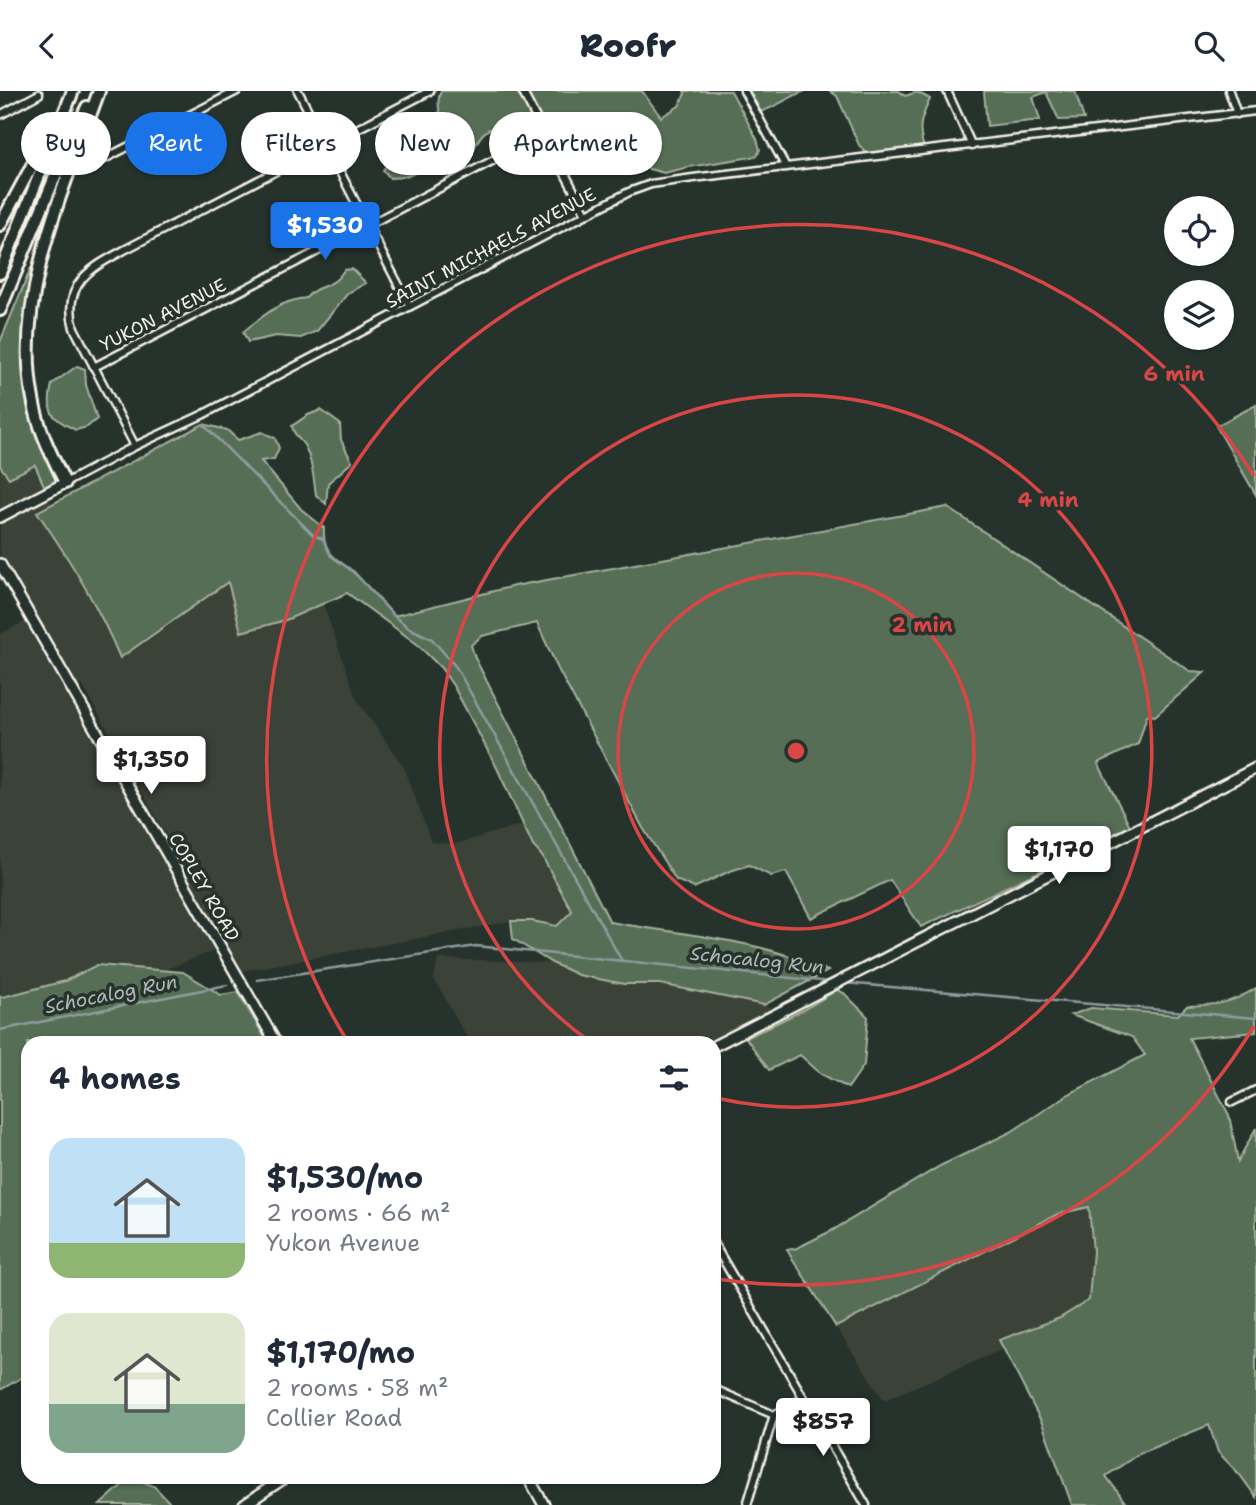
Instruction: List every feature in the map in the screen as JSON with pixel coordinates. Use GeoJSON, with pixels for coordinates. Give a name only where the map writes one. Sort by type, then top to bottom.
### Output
{"type":"FeatureCollection","features":[{"type":"Feature","properties":{"kind":"highway"},"geometry":{"type":"LineString","coordinates":[[0,225],[72,91]]}},
{"type":"Feature","properties":{"kind":"highway"},"geometry":{"type":"LineString","coordinates":[[0,273],[72,91]]}},
{"type":"Feature","properties":{"kind":"highway"},"geometry":{"type":"LineString","coordinates":[[0,310],[59,167],[97,91]]}},
{"type":"Feature","properties":{"kind":"highway"},"geometry":{"type":"LineString","coordinates":[[65,483],[45,440],[33,401],[28,359],[30,318],[43,250],[97,91]]}},
{"type":"Feature","properties":{"kind":"street"},"geometry":{"type":"LineString","coordinates":[[111,155],[237,91]]}},
{"type":"Feature","properties":{"kind":"street"},"geometry":{"type":"LineString","coordinates":[[298,91],[309,112]]}},
{"type":"Feature","properties":{"kind":"street"},"geometry":{"type":"LineString","coordinates":[[361,127],[430,91]]}},
{"type":"Feature","properties":{"kind":"street"},"geometry":{"type":"LineString","coordinates":[[522,91],[533,112]]}},
{"type":"Feature","properties":{"kind":"street"},"geometry":{"type":"LineString","coordinates":[[744,91],[786,167]]}},
{"type":"Feature","properties":{"kind":"street"},"geometry":{"type":"LineString","coordinates":[[947,91],[972,146]]}},
{"type":"Feature","properties":{"kind":"street"},"geometry":{"type":"LineString","coordinates":[[1229,91],[1237,114]]}},
{"type":"Feature","properties":{"kind":"street"},"geometry":{"type":"LineString","coordinates":[[0,115],[39,94]]}},
{"type":"Feature","properties":{"kind":"street","name":"SAINT MICHAELS AVENUE"},"geometry":{"type":"LineString","coordinates":[[65,483],[202,415],[586,214],[651,184],[1256,111]]}},
{"type":"Feature","properties":{"kind":"street","name":"YUKON AVENUE"},"geometry":{"type":"LineString","coordinates":[[94,367],[489,162]]}},
{"type":"Feature","properties":{"kind":"street"},"geometry":{"type":"LineString","coordinates":[[135,446],[72,323],[71,310],[77,288],[90,269],[269,175]]}},
{"type":"Feature","properties":{"kind":"street"},"geometry":{"type":"LineString","coordinates":[[341,175],[409,305]]}},
{"type":"Feature","properties":{"kind":"street"},"geometry":{"type":"LineString","coordinates":[[566,175],[586,214]]}},
{"type":"Feature","properties":{"kind":"street"},"geometry":{"type":"LineString","coordinates":[[0,517],[65,483]]}},
{"type":"Feature","properties":{"kind":"street","name":"COPLEY ROAD"},"geometry":{"type":"LineString","coordinates":[[0,564],[272,1036]]}},
{"type":"Feature","properties":{"kind":"street"},"geometry":{"type":"LineString","coordinates":[[721,1042],[1256,768]]}},
{"type":"Feature","properties":{"kind":"street"},"geometry":{"type":"LineString","coordinates":[[1232,1102],[1256,1090]]}},
{"type":"Feature","properties":{"kind":"street"},"geometry":{"type":"LineString","coordinates":[[721,1256],[866,1505]]}},
{"type":"Feature","properties":{"kind":"street"},"geometry":{"type":"LineString","coordinates":[[721,1392],[774,1415]]}},
{"type":"Feature","properties":{"kind":"street"},"geometry":{"type":"LineString","coordinates":[[747,1505],[774,1415],[804,1398]]}},
{"type":"Feature","properties":{"kind":"street"},"geometry":{"type":"LineString","coordinates":[[244,1505],[276,1484]]}},
{"type":"Feature","properties":{"kind":"street"},"geometry":{"type":"LineString","coordinates":[[532,1484],[544,1505]]}},
{"type":"Feature","properties":{"kind":"shaded area"},"geometry":{"type":"Polygon","coordinates":[[[35,465],[52,504],[37,512],[59,544],[109,631],[120,658],[155,636],[228,582],[241,631],[286,620],[323,604],[357,700],[405,769],[431,842],[456,844],[523,824],[572,912],[557,926],[532,921],[511,921],[242,971],[82,684],[74,688],[0,557],[0,466],[9,478],[35,465]]]}},
{"type":"Feature","properties":{"kind":"shaded area"},"geometry":{"type":"Polygon","coordinates":[[[26,621],[98,750],[216,950],[164,970],[97,965],[65,981],[0,996],[0,634],[26,621]]]}},
{"type":"Feature","properties":{"kind":"shaded area"},"geometry":{"type":"Polygon","coordinates":[[[438,959],[552,963],[578,975],[624,984],[660,984],[764,1005],[778,1012],[721,1040],[721,1036],[466,1036],[434,979],[438,959]]]}},
{"type":"Feature","properties":{"kind":"shaded area"},"geometry":{"type":"Polygon","coordinates":[[[1089,1207],[1093,1251],[1089,1301],[1060,1318],[1000,1340],[1004,1349],[884,1400],[836,1327],[1059,1214],[1089,1207]]]}},
{"type":"Feature","properties":{"kind":"green space"},"geometry":{"type":"Polygon","coordinates":[[[441,91],[519,91],[530,112],[489,112],[489,129],[475,146],[475,112],[440,112],[441,91]]]}},
{"type":"Feature","properties":{"kind":"green space"},"geometry":{"type":"Polygon","coordinates":[[[526,91],[642,91],[657,112],[537,112],[526,91]]]}},
{"type":"Feature","properties":{"kind":"green space"},"geometry":{"type":"Polygon","coordinates":[[[684,91],[731,91],[757,139],[760,150],[757,156],[664,173],[662,116],[679,106],[684,91]]]}},
{"type":"Feature","properties":{"kind":"green space"},"geometry":{"type":"Polygon","coordinates":[[[748,91],[805,91],[760,112],[748,91]]]}},
{"type":"Feature","properties":{"kind":"green space"},"geometry":{"type":"Polygon","coordinates":[[[830,91],[899,91],[905,96],[917,92],[930,99],[921,123],[924,148],[867,154],[859,145],[837,96],[830,91]]]}},
{"type":"Feature","properties":{"kind":"green space"},"geometry":{"type":"Polygon","coordinates":[[[984,91],[1075,91],[1084,119],[1059,120],[1046,92],[1033,97],[1040,120],[987,126],[984,91]]]}},
{"type":"Feature","properties":{"kind":"green space"},"geometry":{"type":"Polygon","coordinates":[[[387,175],[411,175],[409,176],[390,178],[387,175]]]}},
{"type":"Feature","properties":{"kind":"green space"},"geometry":{"type":"Polygon","coordinates":[[[31,268],[35,269],[28,301],[23,350],[25,382],[37,427],[57,475],[53,485],[45,488],[35,465],[9,478],[0,466],[0,342],[31,268]]]}},
{"type":"Feature","properties":{"kind":"green space"},"geometry":{"type":"Polygon","coordinates":[[[352,269],[366,283],[348,293],[317,331],[301,338],[276,336],[248,342],[243,332],[265,315],[288,302],[306,298],[330,284],[344,270],[352,269]]]}},
{"type":"Feature","properties":{"kind":"green space"},"geometry":{"type":"Polygon","coordinates":[[[77,366],[85,369],[86,385],[97,419],[87,427],[76,430],[55,418],[50,401],[52,384],[77,366]]]}},
{"type":"Feature","properties":{"kind":"green space"},"geometry":{"type":"Polygon","coordinates":[[[1256,405],[1256,495],[1216,426],[1256,405]]]}},
{"type":"Feature","properties":{"kind":"green space"},"geometry":{"type":"Polygon","coordinates":[[[321,410],[340,424],[341,440],[352,462],[328,483],[326,504],[316,495],[309,457],[292,426],[321,410]]]}},
{"type":"Feature","properties":{"kind":"green space"},"geometry":{"type":"Polygon","coordinates":[[[203,424],[227,430],[238,440],[262,432],[275,438],[279,448],[274,459],[261,461],[301,509],[324,528],[326,545],[333,556],[350,569],[394,616],[514,586],[947,507],[1190,671],[1205,672],[1155,716],[1147,715],[1138,744],[1098,763],[1131,828],[921,927],[890,880],[811,918],[786,872],[771,876],[749,865],[694,888],[676,880],[643,828],[558,669],[537,623],[482,636],[471,645],[475,658],[610,922],[748,945],[802,960],[828,971],[764,1005],[660,984],[624,984],[578,975],[513,939],[511,921],[532,921],[557,926],[572,911],[542,856],[533,846],[497,768],[454,687],[441,668],[417,644],[347,593],[286,620],[241,632],[228,582],[120,658],[83,583],[37,512],[203,424]]]}},
{"type":"Feature","properties":{"kind":"green space"},"geometry":{"type":"Polygon","coordinates":[[[97,965],[183,972],[221,995],[238,992],[264,1036],[21,1036],[21,1378],[0,1390],[0,996],[65,981],[97,965]]]}},
{"type":"Feature","properties":{"kind":"green space"},"geometry":{"type":"Polygon","coordinates":[[[1256,988],[1256,1032],[1189,1038],[1229,1115],[1238,1161],[1256,1128],[1256,1497],[1218,1452],[1209,1425],[1140,1453],[1106,1476],[1127,1505],[1072,1505],[1042,1423],[999,1340],[1060,1318],[1089,1300],[1093,1251],[1089,1207],[1058,1214],[836,1327],[787,1250],[797,1248],[833,1230],[940,1166],[1011,1132],[1069,1094],[1145,1055],[1132,1037],[1071,1015],[1091,1008],[1178,1015],[1187,1006],[1223,1003],[1256,988]]]}},
{"type":"Feature","properties":{"kind":"green space"},"geometry":{"type":"Polygon","coordinates":[[[837,990],[844,993],[868,1017],[864,1065],[848,1088],[821,1074],[800,1055],[769,1070],[746,1038],[837,990]]]}},
{"type":"Feature","properties":{"kind":"green space"},"geometry":{"type":"Polygon","coordinates":[[[123,1484],[149,1484],[172,1505],[100,1505],[123,1484]]]}},
{"type":"Feature","properties":{"kind":"waterway"},"geometry":{"type":"LineString","coordinates":[[203,424],[313,535],[323,539],[331,556],[354,572],[394,616],[409,628],[432,639],[456,667],[622,961]]}},
{"type":"Feature","properties":{"kind":"waterway","name":"Schocalog Run"},"geometry":{"type":"LineString","coordinates":[[257,980],[476,946],[831,982]]}},
{"type":"Feature","properties":{"kind":"waterway","name":"Schocalog Run"},"geometry":{"type":"LineString","coordinates":[[844,983],[1256,1018]]}},
{"type":"Feature","properties":{"kind":"waterway","name":"Schocalog Run"},"geometry":{"type":"LineString","coordinates":[[0,1030],[227,985]]}}]}
